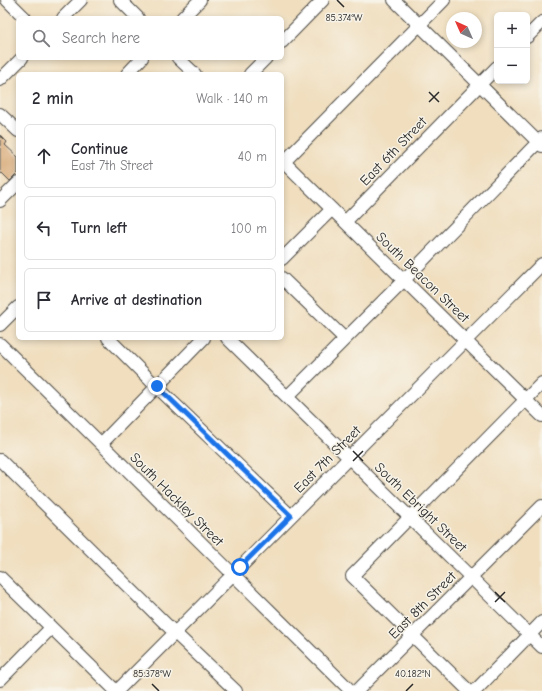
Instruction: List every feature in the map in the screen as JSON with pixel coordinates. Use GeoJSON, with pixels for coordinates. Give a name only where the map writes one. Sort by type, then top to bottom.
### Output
{"type":"FeatureCollection","features":[{"type":"Feature","properties":{"kind":"street"},"geometry":{"type":"LineString","coordinates":[[7,0],[23,16]]}},
{"type":"Feature","properties":{"kind":"street"},"geometry":{"type":"LineString","coordinates":[[65,16],[81,0]]}},
{"type":"Feature","properties":{"kind":"street"},"geometry":{"type":"LineString","coordinates":[[120,0],[136,16]]}},
{"type":"Feature","properties":{"kind":"street"},"geometry":{"type":"LineString","coordinates":[[184,16],[200,0]]}},
{"type":"Feature","properties":{"kind":"street"},"geometry":{"type":"LineString","coordinates":[[284,40],[323,0]]}},
{"type":"Feature","properties":{"kind":"street"},"geometry":{"type":"LineString","coordinates":[[287,397],[541,142],[394,0]]}},
{"type":"Feature","properties":{"kind":"street"},"geometry":{"type":"LineString","coordinates":[[284,160],[444,0]]}},
{"type":"Feature","properties":{"kind":"street"},"geometry":{"type":"LineString","coordinates":[[530,34],[542,22]]}},
{"type":"Feature","properties":{"kind":"street"},"geometry":{"type":"LineString","coordinates":[[0,80],[20,60]]}},
{"type":"Feature","properties":{"kind":"street"},"geometry":{"type":"LineString","coordinates":[[129,72],[140,60]]}},
{"type":"Feature","properties":{"kind":"street"},"geometry":{"type":"LineString","coordinates":[[180,60],[193,72]]}},
{"type":"Feature","properties":{"kind":"street"},"geometry":{"type":"LineString","coordinates":[[252,72],[264,60]]}},
{"type":"Feature","properties":{"kind":"street","name":"East 6th Street"},"geometry":{"type":"LineString","coordinates":[[345,222],[494,70]]}},
{"type":"Feature","properties":{"kind":"street"},"geometry":{"type":"LineString","coordinates":[[0,114],[16,129]]}},
{"type":"Feature","properties":{"kind":"street","name":"South Beacon Street"},"geometry":{"type":"LineString","coordinates":[[284,162],[542,416]]}},
{"type":"Feature","properties":{"kind":"street"},"geometry":{"type":"LineString","coordinates":[[0,201],[16,185]]}},
{"type":"Feature","properties":{"kind":"street"},"geometry":{"type":"LineString","coordinates":[[284,257],[332,209]]}},
{"type":"Feature","properties":{"kind":"street","name":"East 7th Street"},"geometry":{"type":"LineString","coordinates":[[117,691],[542,264]]}},
{"type":"Feature","properties":{"kind":"street"},"geometry":{"type":"LineString","coordinates":[[284,280],[345,339]]}},
{"type":"Feature","properties":{"kind":"street"},"geometry":{"type":"LineString","coordinates":[[0,325],[16,309]]}},
{"type":"Feature","properties":{"kind":"street"},"geometry":{"type":"LineString","coordinates":[[110,340],[291,516]]}},
{"type":"Feature","properties":{"kind":"street"},"geometry":{"type":"LineString","coordinates":[[101,444],[202,340]]}},
{"type":"Feature","properties":{"kind":"street","name":"South Ebright Street"},"geometry":{"type":"LineString","coordinates":[[229,340],[542,648]]}},
{"type":"Feature","properties":{"kind":"street","name":"South Hackley Street"},"geometry":{"type":"LineString","coordinates":[[0,344],[350,691]]}},
{"type":"Feature","properties":{"kind":"street"},"geometry":{"type":"LineString","coordinates":[[469,691],[352,576],[542,383]]}},
{"type":"Feature","properties":{"kind":"street"},"geometry":{"type":"LineString","coordinates":[[0,460],[175,633],[236,691]]}},
{"type":"Feature","properties":{"kind":"street","name":"East 8th Street"},"geometry":{"type":"LineString","coordinates":[[357,691],[542,506]]}},
{"type":"Feature","properties":{"kind":"street"},"geometry":{"type":"LineString","coordinates":[[0,577],[117,691]]}},
{"type":"Feature","properties":{"kind":"street"},"geometry":{"type":"LineString","coordinates":[[475,691],[542,622]]}},
{"type":"Feature","properties":{"kind":"street"},"geometry":{"type":"LineString","coordinates":[[0,680],[51,628]]}},
{"type":"Feature","properties":{"kind":"building"},"geometry":{"type":"Polygon","coordinates":[[[0,135],[7,142],[5,145],[16,155],[16,175],[10,181],[2,173],[0,174],[0,135]]]}},
{"type":"Feature","properties":{"kind":"route"},"geometry":{"type":"LineString","coordinates":[[157,386],[291,516],[240,567]]}}]}
